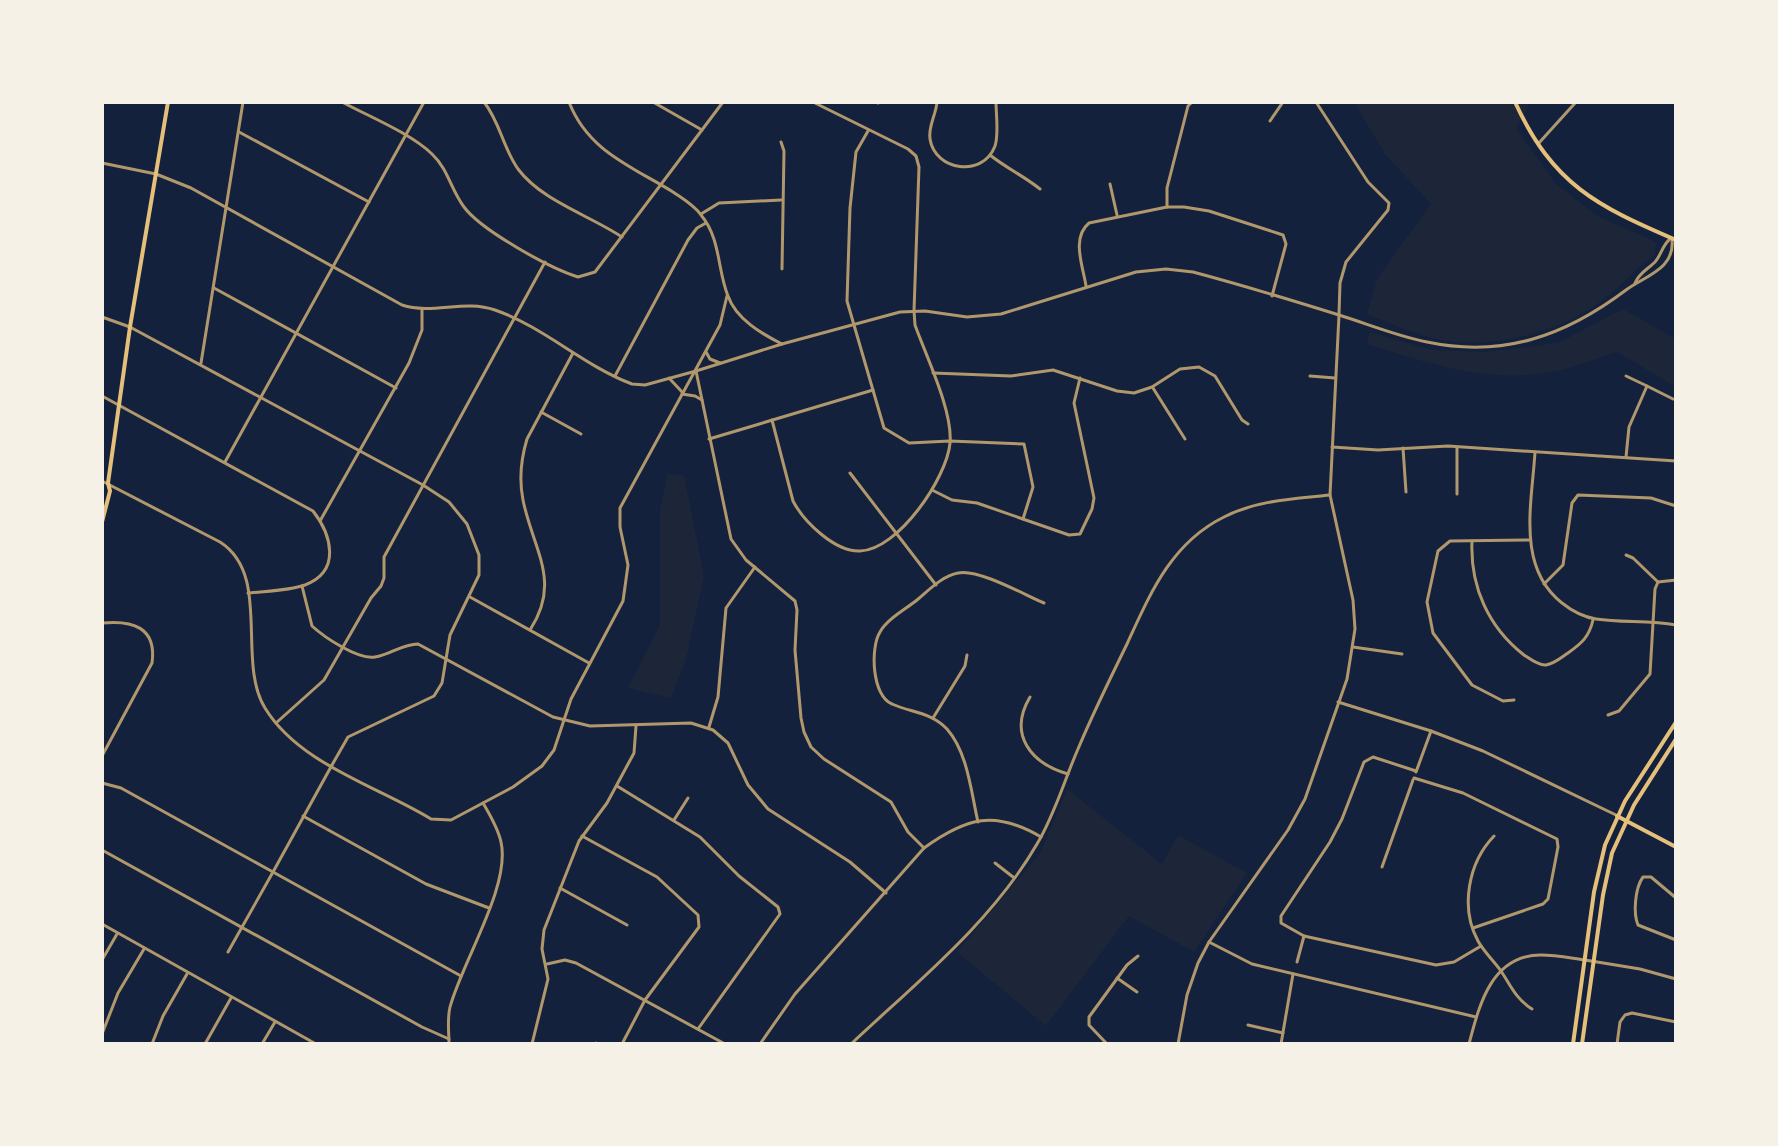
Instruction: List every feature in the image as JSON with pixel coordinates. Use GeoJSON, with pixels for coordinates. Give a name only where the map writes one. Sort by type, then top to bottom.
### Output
{"type":"FeatureCollection","features":[{"type":"Feature","properties":{"kind":"main road"},"geometry":{"type":"LineString","coordinates":[[102,522],[110,491],[104,483],[168,102]]}},
{"type":"Feature","properties":{"kind":"main road"},"geometry":{"type":"LineString","coordinates":[[1515,102],[1538,144],[1566,177],[1595,201],[1626,219],[1674,239]]}},
{"type":"Feature","properties":{"kind":"main road"},"geometry":{"type":"LineString","coordinates":[[1573,1044],[1598,867],[1617,816],[1676,722]]}},
{"type":"Feature","properties":{"kind":"main road"},"geometry":{"type":"LineString","coordinates":[[1582,1044],[1608,869],[1626,820],[1676,739]]}},
{"type":"Feature","properties":{"kind":"main road"},"geometry":{"type":"LineString","coordinates":[[1617,816],[1676,847]]}},
{"type":"Feature","properties":{"kind":"street"},"geometry":{"type":"LineString","coordinates":[[201,364],[243,102]]}},
{"type":"Feature","properties":{"kind":"street"},"geometry":{"type":"LineString","coordinates":[[342,102],[425,148],[438,160],[462,204],[481,225],[545,262],[574,276],[585,277],[595,272],[723,102]]}},
{"type":"Feature","properties":{"kind":"street"},"geometry":{"type":"LineString","coordinates":[[225,462],[424,102]]}},
{"type":"Feature","properties":{"kind":"street"},"geometry":{"type":"LineString","coordinates":[[484,102],[525,177],[622,237]]}},
{"type":"Feature","properties":{"kind":"street"},"geometry":{"type":"LineString","coordinates":[[569,102],[584,131],[604,152],[687,201],[701,214],[717,245],[727,296],[735,309],[769,339],[782,344]]}},
{"type":"Feature","properties":{"kind":"street"},"geometry":{"type":"LineString","coordinates":[[653,102],[702,130]]}},
{"type":"Feature","properties":{"kind":"street"},"geometry":{"type":"LineString","coordinates":[[772,420],[793,501],[806,520],[837,544],[852,551],[873,548],[916,515],[946,462],[950,441],[951,427],[915,325],[919,167],[916,156],[908,149],[813,102]]}},
{"type":"Feature","properties":{"kind":"street"},"geometry":{"type":"LineString","coordinates":[[937,102],[929,136],[933,148],[949,164],[963,167],[978,164],[990,155],[996,139],[996,102]]}},
{"type":"Feature","properties":{"kind":"street"},"geometry":{"type":"LineString","coordinates":[[1167,207],[1167,188],[1188,106],[1192,102]]}},
{"type":"Feature","properties":{"kind":"street"},"geometry":{"type":"LineString","coordinates":[[1270,121],[1283,102]]}},
{"type":"Feature","properties":{"kind":"street"},"geometry":{"type":"LineString","coordinates":[[1178,1044],[1189,986],[1209,942],[1288,830],[1305,799],[1347,679],[1353,647],[1353,600],[1330,495],[1340,283],[1346,262],[1386,213],[1389,203],[1368,182],[1316,102]]}},
{"type":"Feature","properties":{"kind":"street"},"geometry":{"type":"LineString","coordinates":[[1538,144],[1576,102]]}},
{"type":"Feature","properties":{"kind":"street"},"geometry":{"type":"LineString","coordinates":[[868,131],[856,152],[850,208],[847,301],[884,428],[909,443],[1024,444],[1033,487],[1023,519]]}},
{"type":"Feature","properties":{"kind":"street"},"geometry":{"type":"LineString","coordinates":[[239,132],[369,202]]}},
{"type":"Feature","properties":{"kind":"street"},"geometry":{"type":"LineString","coordinates":[[781,142],[784,151],[782,269]]}},
{"type":"Feature","properties":{"kind":"street"},"geometry":{"type":"LineString","coordinates":[[990,155],[1040,189]]}},
{"type":"Feature","properties":{"kind":"street"},"geometry":{"type":"LineString","coordinates":[[102,163],[156,174],[191,188],[402,305],[422,310],[469,305],[496,310],[636,385],[696,371],[900,312],[977,317],[1001,314],[1136,272],[1181,270],[1426,341],[1457,347],[1492,348],[1532,340],[1596,313],[1660,268],[1673,250],[1674,239],[1664,243],[1657,260],[1639,274],[1635,283]]}},
{"type":"Feature","properties":{"kind":"street"},"geometry":{"type":"LineString","coordinates":[[1110,184],[1117,217]]}},
{"type":"Feature","properties":{"kind":"street"},"geometry":{"type":"LineString","coordinates":[[701,214],[719,203],[783,199]]}},
{"type":"Feature","properties":{"kind":"street"},"geometry":{"type":"LineString","coordinates":[[1086,286],[1079,241],[1083,228],[1117,217],[1167,207],[1199,208],[1283,235],[1286,244],[1272,296]]}},
{"type":"Feature","properties":{"kind":"street"},"geometry":{"type":"LineString","coordinates":[[615,376],[688,240],[697,228],[706,223]]}},
{"type":"Feature","properties":{"kind":"street"},"geometry":{"type":"LineString","coordinates":[[276,723],[324,680],[381,586],[384,557],[545,262]]}},
{"type":"Feature","properties":{"kind":"street"},"geometry":{"type":"LineString","coordinates":[[214,288],[396,388]]}},
{"type":"Feature","properties":{"kind":"street"},"geometry":{"type":"LineString","coordinates":[[104,483],[225,545],[242,566],[248,593],[257,688],[264,707],[295,744],[435,821],[451,820],[520,783],[542,766],[554,750],[571,699],[620,610],[628,580],[628,565],[620,527],[620,508],[720,325],[727,296]]}},
{"type":"Feature","properties":{"kind":"street"},"geometry":{"type":"LineString","coordinates":[[320,521],[409,363],[422,330],[422,310]]}},
{"type":"Feature","properties":{"kind":"street"},"geometry":{"type":"LineString","coordinates":[[102,317],[130,327],[201,364],[423,485],[453,506],[475,540],[481,567],[470,597],[450,635],[442,683],[434,696],[348,737],[228,952]]}},
{"type":"Feature","properties":{"kind":"street"},"geometry":{"type":"LineString","coordinates":[[706,352],[710,359],[720,363]]}},
{"type":"Feature","properties":{"kind":"street"},"geometry":{"type":"LineString","coordinates":[[530,630],[542,608],[546,583],[523,502],[521,468],[527,439],[573,353]]}},
{"type":"Feature","properties":{"kind":"street"},"geometry":{"type":"LineString","coordinates":[[933,373],[998,377],[1044,370],[1060,371],[1128,393],[1152,387],[1180,369],[1204,369],[1215,376],[1242,420],[1248,424]]}},
{"type":"Feature","properties":{"kind":"street"},"geometry":{"type":"LineString","coordinates":[[696,371],[731,539],[738,551],[790,594],[796,604],[795,650],[801,718],[811,747],[824,759],[891,802],[908,832],[924,848]]}},
{"type":"Feature","properties":{"kind":"street"},"geometry":{"type":"LineString","coordinates":[[1310,376],[1335,378]]}},
{"type":"Feature","properties":{"kind":"street"},"geometry":{"type":"LineString","coordinates":[[1626,376],[1673,399]]}},
{"type":"Feature","properties":{"kind":"street"},"geometry":{"type":"LineString","coordinates":[[669,378],[683,394],[702,400]]}},
{"type":"Feature","properties":{"kind":"street"},"geometry":{"type":"LineString","coordinates":[[932,490],[952,500],[977,503],[1069,535],[1080,534],[1094,498],[1074,403],[1080,378]]}},
{"type":"Feature","properties":{"kind":"street"},"geometry":{"type":"LineString","coordinates":[[1626,457],[1629,427],[1647,386]]}},
{"type":"Feature","properties":{"kind":"street"},"geometry":{"type":"LineString","coordinates":[[1152,387],[1185,439]]}},
{"type":"Feature","properties":{"kind":"street"},"geometry":{"type":"LineString","coordinates":[[709,439],[873,390]]}},
{"type":"Feature","properties":{"kind":"street"},"geometry":{"type":"LineString","coordinates":[[102,396],[313,511],[330,541],[329,557],[320,575],[302,586],[248,593]]}},
{"type":"Feature","properties":{"kind":"street"},"geometry":{"type":"LineString","coordinates":[[541,412],[581,434]]}},
{"type":"Feature","properties":{"kind":"street"},"geometry":{"type":"LineString","coordinates":[[1332,447],[1378,450],[1457,448],[1676,461]]}},
{"type":"Feature","properties":{"kind":"street"},"geometry":{"type":"LineString","coordinates":[[1403,448],[1406,492]]}},
{"type":"Feature","properties":{"kind":"street"},"geometry":{"type":"LineString","coordinates":[[1457,448],[1457,494]]}},
{"type":"Feature","properties":{"kind":"street"},"geometry":{"type":"LineString","coordinates":[[1535,452],[1530,540],[1534,563],[1544,584],[1566,606],[1593,619],[1676,625]]}},
{"type":"Feature","properties":{"kind":"street"},"geometry":{"type":"LineString","coordinates":[[850,473],[936,585]]}},
{"type":"Feature","properties":{"kind":"street"},"geometry":{"type":"LineString","coordinates":[[851,1044],[976,926],[1041,837],[1086,729],[1155,583],[1178,551],[1208,525],[1242,509],[1269,502],[1330,495]]}},
{"type":"Feature","properties":{"kind":"street"},"geometry":{"type":"LineString","coordinates":[[1544,584],[1563,565],[1572,503],[1578,495],[1651,498],[1676,506]]}},
{"type":"Feature","properties":{"kind":"street"},"geometry":{"type":"LineString","coordinates":[[1514,700],[1503,701],[1472,685],[1433,633],[1427,602],[1442,545],[1450,541],[1530,540]]}},
{"type":"Feature","properties":{"kind":"street"},"geometry":{"type":"LineString","coordinates":[[1472,541],[1473,568],[1484,605],[1504,636],[1531,659],[1541,665],[1552,663],[1584,641],[1593,619]]}},
{"type":"Feature","properties":{"kind":"street"},"geometry":{"type":"LineString","coordinates":[[1626,555],[1658,582]]}},
{"type":"Feature","properties":{"kind":"street"},"geometry":{"type":"LineString","coordinates":[[709,727],[718,697],[726,608],[755,567]]}},
{"type":"Feature","properties":{"kind":"street"},"geometry":{"type":"LineString","coordinates":[[978,822],[963,756],[952,736],[933,718],[892,705],[881,696],[876,684],[876,642],[882,629],[955,573],[965,571],[1044,603]]}},
{"type":"Feature","properties":{"kind":"street"},"geometry":{"type":"LineString","coordinates":[[1658,582],[1676,580]]}},
{"type":"Feature","properties":{"kind":"street"},"geometry":{"type":"LineString","coordinates":[[1608,715],[1619,711],[1650,674],[1652,622],[1658,582]]}},
{"type":"Feature","properties":{"kind":"street"},"geometry":{"type":"LineString","coordinates":[[302,586],[312,626],[363,656],[374,657],[406,645],[418,644],[532,707],[590,726],[691,723],[709,727],[728,743],[745,780],[768,809],[850,862],[886,893]]}},
{"type":"Feature","properties":{"kind":"street"},"geometry":{"type":"LineString","coordinates":[[470,597],[590,664]]}},
{"type":"Feature","properties":{"kind":"street"},"geometry":{"type":"LineString","coordinates":[[102,623],[129,622],[141,628],[150,639],[153,652],[152,663],[102,756]]}},
{"type":"Feature","properties":{"kind":"street"},"geometry":{"type":"LineString","coordinates":[[1353,647],[1402,654]]}},
{"type":"Feature","properties":{"kind":"street"},"geometry":{"type":"LineString","coordinates":[[933,718],[965,666],[967,655]]}},
{"type":"Feature","properties":{"kind":"street"},"geometry":{"type":"LineString","coordinates":[[1030,697],[1022,714],[1024,741],[1042,763],[1068,774]]}},
{"type":"Feature","properties":{"kind":"street"},"geometry":{"type":"LineString","coordinates":[[1338,702],[1431,731],[1529,771],[1617,816]]}},
{"type":"Feature","properties":{"kind":"street"},"geometry":{"type":"LineString","coordinates":[[532,1044],[546,990],[547,964],[542,940],[582,836],[617,786],[634,753],[636,726]]}},
{"type":"Feature","properties":{"kind":"street"},"geometry":{"type":"LineString","coordinates":[[1382,867],[1431,731]]}},
{"type":"Feature","properties":{"kind":"street"},"geometry":{"type":"LineString","coordinates":[[1416,771],[1373,757],[1364,762],[1342,819],[1281,918],[1283,926],[1304,936],[1436,965],[1454,962],[1481,946]]}},
{"type":"Feature","properties":{"kind":"street"},"geometry":{"type":"LineString","coordinates":[[1414,778],[1463,793],[1557,839],[1548,899],[1543,904],[1473,928]]}},
{"type":"Feature","properties":{"kind":"street"},"geometry":{"type":"LineString","coordinates":[[102,783],[121,788],[461,976]]}},
{"type":"Feature","properties":{"kind":"street"},"geometry":{"type":"LineString","coordinates":[[617,786],[700,837],[739,876],[778,907],[780,914],[777,921],[698,1029]]}},
{"type":"Feature","properties":{"kind":"street"},"geometry":{"type":"LineString","coordinates":[[674,820],[688,798]]}},
{"type":"Feature","properties":{"kind":"street"},"geometry":{"type":"LineString","coordinates":[[102,850],[449,1041],[449,1011],[489,908],[502,865],[503,853],[498,832],[483,803]]}},
{"type":"Feature","properties":{"kind":"street"},"geometry":{"type":"LineString","coordinates":[[303,816],[426,884],[489,908]]}},
{"type":"Feature","properties":{"kind":"street"},"geometry":{"type":"LineString","coordinates":[[760,1044],[795,994],[924,848],[940,837],[978,822],[1001,819],[1017,823],[1041,837]]}},
{"type":"Feature","properties":{"kind":"street"},"geometry":{"type":"LineString","coordinates":[[582,836],[657,877],[698,915],[699,927],[645,1000],[622,1044]]}},
{"type":"Feature","properties":{"kind":"street"},"geometry":{"type":"LineString","coordinates":[[1494,836],[1477,860],[1470,882],[1468,901],[1473,928],[1481,946],[1516,997],[1532,1009]]}},
{"type":"Feature","properties":{"kind":"street"},"geometry":{"type":"LineString","coordinates":[[995,863],[1013,877]]}},
{"type":"Feature","properties":{"kind":"street"},"geometry":{"type":"LineString","coordinates":[[1676,898],[1651,877],[1643,877],[1639,883],[1635,918],[1638,925],[1676,940]]}},
{"type":"Feature","properties":{"kind":"street"},"geometry":{"type":"LineString","coordinates":[[560,888],[627,925]]}},
{"type":"Feature","properties":{"kind":"street"},"geometry":{"type":"LineString","coordinates":[[102,924],[316,1044]]}},
{"type":"Feature","properties":{"kind":"street"},"geometry":{"type":"LineString","coordinates":[[102,960],[117,934]]}},
{"type":"Feature","properties":{"kind":"street"},"geometry":{"type":"LineString","coordinates":[[1297,962],[1304,936]]}},
{"type":"Feature","properties":{"kind":"street"},"geometry":{"type":"LineString","coordinates":[[1209,942],[1241,961],[1476,1017]]}},
{"type":"Feature","properties":{"kind":"street"},"geometry":{"type":"LineString","coordinates":[[102,1034],[118,993],[144,949]]}},
{"type":"Feature","properties":{"kind":"street"},"geometry":{"type":"LineString","coordinates":[[1469,1044],[1485,990],[1501,971],[1516,961],[1538,955],[1585,960],[1676,979]]}},
{"type":"Feature","properties":{"kind":"street"},"geometry":{"type":"LineString","coordinates":[[1107,1044],[1088,1022],[1117,978],[1138,956]]}},
{"type":"Feature","properties":{"kind":"street"},"geometry":{"type":"LineString","coordinates":[[547,964],[565,960],[576,963],[725,1044]]}},
{"type":"Feature","properties":{"kind":"street"},"geometry":{"type":"LineString","coordinates":[[152,1044],[163,1016],[187,974]]}},
{"type":"Feature","properties":{"kind":"street"},"geometry":{"type":"LineString","coordinates":[[1281,1044],[1293,974]]}},
{"type":"Feature","properties":{"kind":"street"},"geometry":{"type":"LineString","coordinates":[[1117,978],[1137,992]]}},
{"type":"Feature","properties":{"kind":"street"},"geometry":{"type":"LineString","coordinates":[[205,1044],[231,998]]}},
{"type":"Feature","properties":{"kind":"street"},"geometry":{"type":"LineString","coordinates":[[1617,1044],[1620,1022],[1625,1015],[1632,1013],[1676,1022]]}},
{"type":"Feature","properties":{"kind":"street"},"geometry":{"type":"LineString","coordinates":[[262,1044],[275,1022]]}},
{"type":"Feature","properties":{"kind":"street"},"geometry":{"type":"LineString","coordinates":[[1248,1025],[1283,1033]]}},
{"type":"Feature","properties":{"kind":"shaded area"},"geometry":{"type":"Polygon","coordinates":[[[1354,102],[1531,102],[1516,128],[1556,184],[1597,216],[1652,240],[1656,243],[1655,255],[1587,311],[1533,334],[1475,343],[1456,342],[1410,331],[1367,314],[1377,279],[1431,204],[1385,154],[1354,102]]]}},
{"type":"Feature","properties":{"kind":"shaded area"},"geometry":{"type":"Polygon","coordinates":[[[1623,309],[1676,339],[1676,387],[1617,352],[1554,372],[1499,375],[1454,369],[1367,344],[1370,332],[1432,350],[1484,352],[1558,343],[1623,309]]]}},
{"type":"Feature","properties":{"kind":"shaded area"},"geometry":{"type":"Polygon","coordinates":[[[668,474],[684,475],[704,576],[686,659],[671,698],[628,688],[660,625],[660,510],[668,474]]]}},
{"type":"Feature","properties":{"kind":"shaded area"},"geometry":{"type":"Polygon","coordinates":[[[1067,789],[1162,864],[1178,835],[1247,873],[1194,952],[1129,916],[1046,1026],[957,952],[1041,852],[1067,789]]]}}]}
